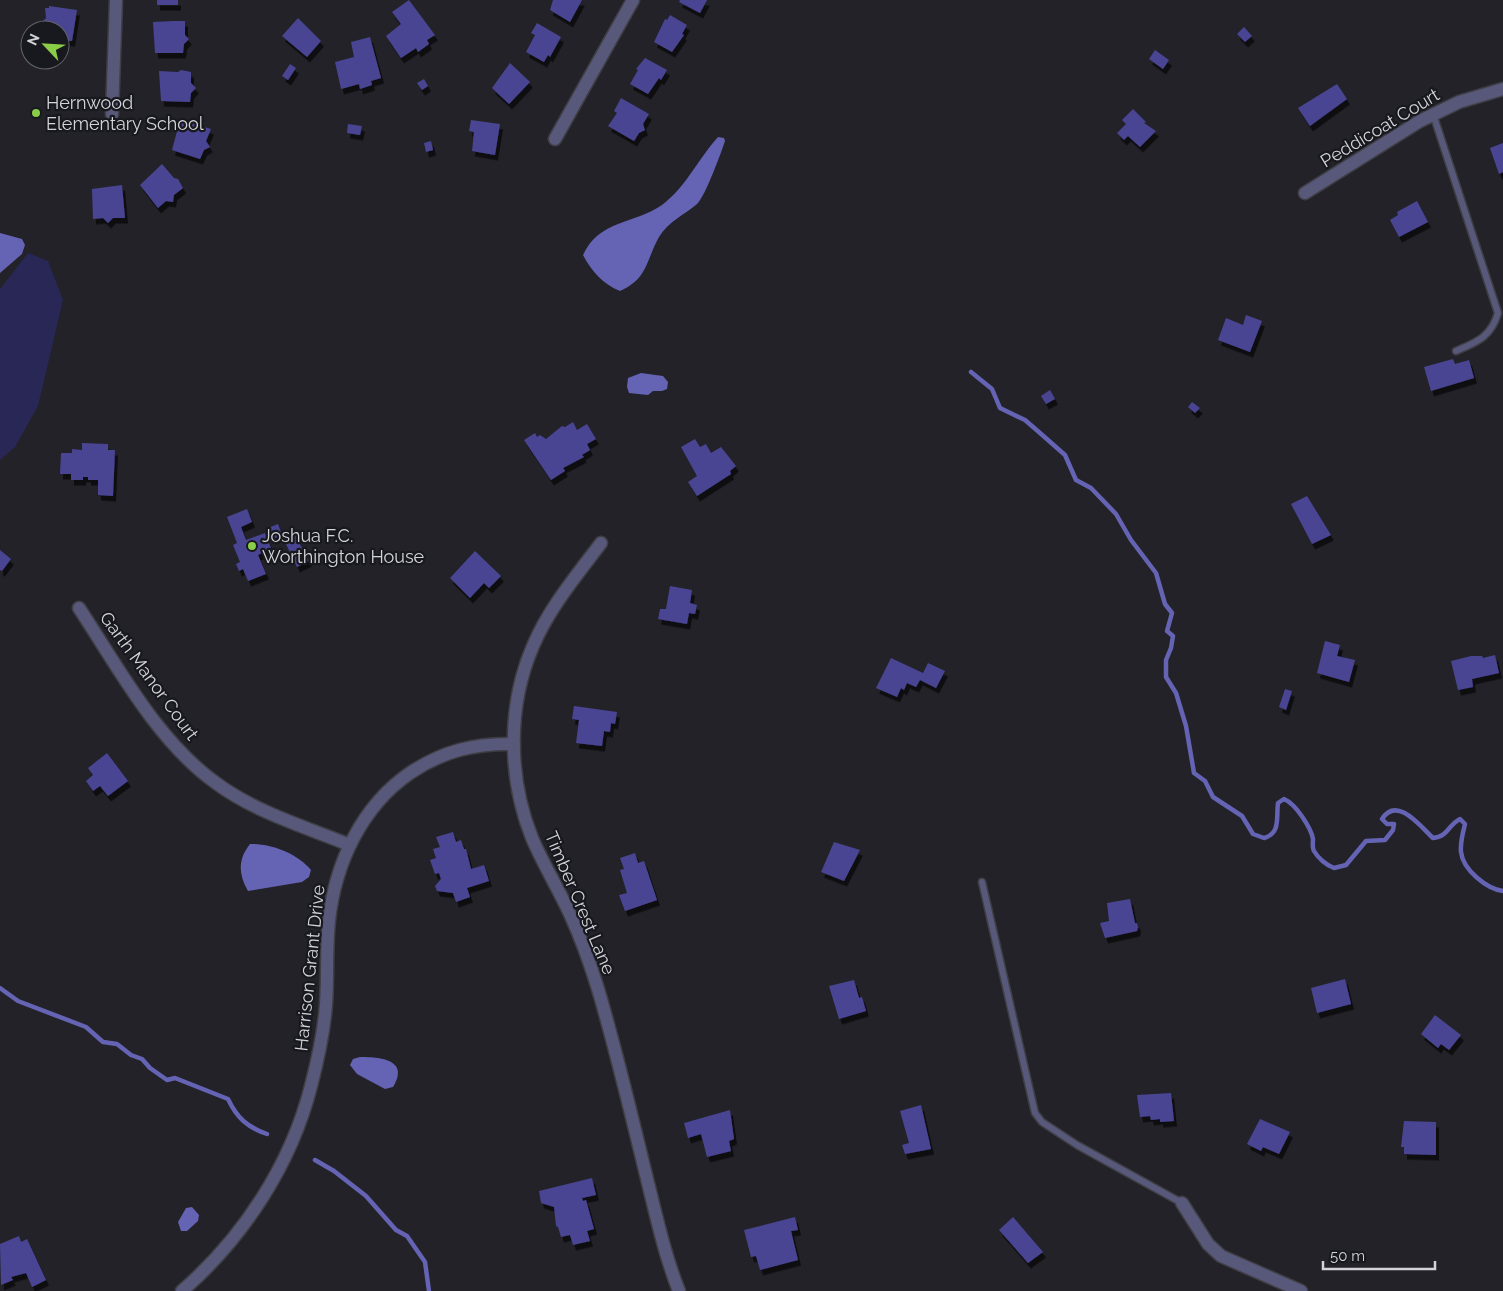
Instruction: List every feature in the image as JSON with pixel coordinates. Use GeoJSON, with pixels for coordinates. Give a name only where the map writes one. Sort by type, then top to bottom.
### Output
{"type":"FeatureCollection","features":[{"type":"Feature","properties":{"kind":"street"},"geometry":{"type":"LineString","coordinates":[[112,114],[116,0]]}},
{"type":"Feature","properties":{"kind":"street"},"geometry":{"type":"LineString","coordinates":[[555,139],[633,0]]}},
{"type":"Feature","properties":{"kind":"street","name":"Peddicoat Court"},"geometry":{"type":"LineString","coordinates":[[1305,193],[1433,114],[1460,102],[1503,89]]}},
{"type":"Feature","properties":{"kind":"street","name":"Timber Crest Lane"},"geometry":{"type":"LineString","coordinates":[[601,543],[551,612],[533,645],[520,685],[516,708],[515,776],[522,808],[532,838],[570,914],[598,988],[662,1240],[679,1291]]}},
{"type":"Feature","properties":{"kind":"street","name":"Garth Manor Court"},"geometry":{"type":"LineString","coordinates":[[79,608],[158,726],[180,752],[204,774],[226,790],[256,806],[350,845]]}},
{"type":"Feature","properties":{"kind":"street","name":"Harrison Grant Drive"},"geometry":{"type":"LineString","coordinates":[[182,1291],[234,1237],[262,1198],[280,1166],[296,1131],[311,1088],[321,1041],[326,1004],[329,921],[337,878],[362,821],[378,800],[399,781],[444,754],[468,746],[514,744]]}},
{"type":"Feature","properties":{"kind":"street"},"geometry":{"type":"LineString","coordinates":[[1182,1203],[1208,1244],[1221,1256],[1301,1291]]}},
{"type":"Feature","properties":{"kind":"lane"},"geometry":{"type":"LineString","coordinates":[[1433,114],[1498,313],[1494,327],[1479,341],[1456,350]]}},
{"type":"Feature","properties":{"kind":"lane"},"geometry":{"type":"LineString","coordinates":[[982,882],[1035,1113],[1042,1122],[1077,1145],[1182,1203]]}},
{"type":"Feature","properties":{"kind":"shaded area"},"geometry":{"type":"Polygon","coordinates":[[[718,137],[724,138],[725,141],[704,193],[697,204],[672,223],[659,237],[641,275],[636,281],[620,291],[603,281],[590,267],[583,255],[590,244],[598,235],[608,229],[662,205],[678,190],[718,137]]]}},
{"type":"Feature","properties":{"kind":"shaded area"},"geometry":{"type":"Polygon","coordinates":[[[0,233],[22,239],[25,245],[22,254],[0,273],[0,233]]]}},
{"type":"Feature","properties":{"kind":"shaded area"},"geometry":{"type":"Polygon","coordinates":[[[28,253],[48,261],[63,300],[38,406],[15,447],[0,460],[0,289],[28,253]]]}},
{"type":"Feature","properties":{"kind":"shaded area"},"geometry":{"type":"Polygon","coordinates":[[[641,373],[663,376],[668,382],[667,389],[653,391],[648,395],[629,393],[627,387],[628,378],[641,373]]]}},
{"type":"Feature","properties":{"kind":"shaded area"},"geometry":{"type":"Polygon","coordinates":[[[250,844],[267,845],[292,854],[311,870],[309,877],[302,882],[248,891],[242,879],[241,861],[250,844]]]}},
{"type":"Feature","properties":{"kind":"shaded area"},"geometry":{"type":"Polygon","coordinates":[[[360,1057],[383,1059],[395,1065],[398,1070],[393,1087],[385,1089],[357,1074],[350,1065],[353,1059],[360,1057]]]}},
{"type":"Feature","properties":{"kind":"shaded area"},"geometry":{"type":"Polygon","coordinates":[[[192,1207],[199,1215],[198,1221],[187,1231],[181,1231],[178,1222],[186,1208],[192,1207]]]}},
{"type":"Feature","properties":{"kind":"building"},"geometry":{"type":"Polygon","coordinates":[[[157,0],[178,0],[178,5],[157,5],[157,0]]]}},
{"type":"Feature","properties":{"kind":"building"},"geometry":{"type":"Polygon","coordinates":[[[409,0],[435,35],[427,40],[429,44],[418,52],[416,48],[401,58],[386,36],[401,24],[392,12],[409,0]]]}},
{"type":"Feature","properties":{"kind":"building"},"geometry":{"type":"Polygon","coordinates":[[[553,0],[582,0],[570,22],[550,10],[553,0]]]}},
{"type":"Feature","properties":{"kind":"building"},"geometry":{"type":"Polygon","coordinates":[[[680,0],[707,0],[700,13],[679,2],[680,0]]]}},
{"type":"Feature","properties":{"kind":"building"},"geometry":{"type":"Polygon","coordinates":[[[49,6],[77,10],[72,41],[70,41],[70,20],[44,20],[46,18],[45,8],[49,8],[49,6]]]}},
{"type":"Feature","properties":{"kind":"building"},"geometry":{"type":"Polygon","coordinates":[[[670,15],[687,25],[682,34],[684,35],[672,52],[654,42],[665,19],[667,20],[670,15]]]}},
{"type":"Feature","properties":{"kind":"building"},"geometry":{"type":"Polygon","coordinates":[[[298,18],[321,41],[307,57],[282,36],[298,18]]]}},
{"type":"Feature","properties":{"kind":"building"},"geometry":{"type":"Polygon","coordinates":[[[185,21],[185,35],[189,39],[184,44],[183,53],[155,53],[153,22],[185,21]]]}},
{"type":"Feature","properties":{"kind":"building"},"geometry":{"type":"Polygon","coordinates":[[[537,23],[561,37],[550,57],[548,55],[544,62],[526,52],[535,35],[531,33],[537,23]]]}},
{"type":"Feature","properties":{"kind":"building"},"geometry":{"type":"Polygon","coordinates":[[[1244,27],[1252,36],[1245,42],[1237,34],[1244,27]]]}},
{"type":"Feature","properties":{"kind":"building"},"geometry":{"type":"Polygon","coordinates":[[[370,37],[381,78],[371,81],[372,85],[360,89],[359,84],[341,89],[335,62],[354,57],[351,42],[370,37]]]}},
{"type":"Feature","properties":{"kind":"building"},"geometry":{"type":"Polygon","coordinates":[[[1155,50],[1169,60],[1163,69],[1149,59],[1155,50]]]}},
{"type":"Feature","properties":{"kind":"building"},"geometry":{"type":"Polygon","coordinates":[[[645,58],[667,70],[661,80],[659,78],[648,94],[630,84],[638,70],[636,69],[645,58]]]}},
{"type":"Feature","properties":{"kind":"building"},"geometry":{"type":"Polygon","coordinates":[[[510,63],[530,82],[509,104],[492,88],[510,63]]]}},
{"type":"Feature","properties":{"kind":"building"},"geometry":{"type":"Polygon","coordinates":[[[290,64],[296,68],[288,80],[282,76],[290,64]]]}},
{"type":"Feature","properties":{"kind":"building"},"geometry":{"type":"Polygon","coordinates":[[[181,70],[191,72],[191,83],[196,88],[191,93],[190,102],[161,101],[159,71],[178,72],[181,70]]]}},
{"type":"Feature","properties":{"kind":"building"},"geometry":{"type":"Polygon","coordinates":[[[424,79],[428,86],[422,90],[417,83],[424,79]]]}},
{"type":"Feature","properties":{"kind":"building"},"geometry":{"type":"Polygon","coordinates":[[[1337,84],[1347,99],[1310,126],[1298,108],[1337,84]]]}},
{"type":"Feature","properties":{"kind":"building"},"geometry":{"type":"Polygon","coordinates":[[[621,98],[649,114],[643,124],[645,130],[639,133],[634,141],[608,126],[617,113],[614,111],[621,98]]]}},
{"type":"Feature","properties":{"kind":"building"},"geometry":{"type":"Polygon","coordinates":[[[1133,109],[1146,122],[1144,123],[1156,131],[1140,147],[1128,136],[1124,140],[1117,133],[1126,124],[1122,120],[1133,109]]]}},
{"type":"Feature","properties":{"kind":"building"},"geometry":{"type":"Polygon","coordinates":[[[180,120],[211,129],[206,141],[210,147],[204,150],[200,159],[172,150],[180,120]]]}},
{"type":"Feature","properties":{"kind":"building"},"geometry":{"type":"Polygon","coordinates":[[[471,120],[500,124],[495,155],[472,151],[474,132],[469,131],[471,120]]]}},
{"type":"Feature","properties":{"kind":"building"},"geometry":{"type":"Polygon","coordinates":[[[348,124],[362,126],[360,135],[347,133],[348,124]]]}},
{"type":"Feature","properties":{"kind":"building"},"geometry":{"type":"Polygon","coordinates":[[[431,141],[433,150],[426,152],[424,143],[431,141]]]}},
{"type":"Feature","properties":{"kind":"building"},"geometry":{"type":"Polygon","coordinates":[[[1503,143],[1503,172],[1499,174],[1490,148],[1503,143]]]}},
{"type":"Feature","properties":{"kind":"building"},"geometry":{"type":"Polygon","coordinates":[[[162,164],[174,178],[178,179],[183,188],[174,195],[173,202],[166,201],[158,208],[140,185],[162,164]]]}},
{"type":"Feature","properties":{"kind":"building"},"geometry":{"type":"Polygon","coordinates":[[[122,185],[125,218],[113,218],[108,223],[103,218],[93,219],[92,189],[122,185]]]}},
{"type":"Feature","properties":{"kind":"building"},"geometry":{"type":"Polygon","coordinates":[[[1417,201],[1428,222],[1399,237],[1390,220],[1398,215],[1397,212],[1417,201]]]}},
{"type":"Feature","properties":{"kind":"building"},"geometry":{"type":"Polygon","coordinates":[[[1246,315],[1262,321],[1250,352],[1218,340],[1226,318],[1243,325],[1246,315]]]}},
{"type":"Feature","properties":{"kind":"building"},"geometry":{"type":"Polygon","coordinates":[[[1453,359],[1455,364],[1469,360],[1474,378],[1431,391],[1424,367],[1453,359]]]}},
{"type":"Feature","properties":{"kind":"building"},"geometry":{"type":"Polygon","coordinates":[[[1050,390],[1055,399],[1046,404],[1041,396],[1050,390]]]}},
{"type":"Feature","properties":{"kind":"building"},"geometry":{"type":"Polygon","coordinates":[[[1192,402],[1200,408],[1195,413],[1188,407],[1192,402]]]}},
{"type":"Feature","properties":{"kind":"building"},"geometry":{"type":"Polygon","coordinates":[[[573,422],[577,430],[587,424],[596,439],[587,444],[590,450],[582,455],[584,457],[563,468],[565,471],[551,480],[524,440],[535,433],[537,437],[540,435],[546,439],[562,426],[565,427],[573,422]]]}},
{"type":"Feature","properties":{"kind":"building"},"geometry":{"type":"Polygon","coordinates":[[[695,439],[700,447],[706,444],[711,453],[721,447],[736,466],[730,471],[731,474],[697,496],[688,482],[697,476],[681,447],[695,439]]]}},
{"type":"Feature","properties":{"kind":"building"},"geometry":{"type":"Polygon","coordinates":[[[82,443],[108,444],[108,450],[115,450],[113,496],[98,495],[98,480],[88,480],[88,477],[83,477],[83,480],[71,480],[71,474],[60,474],[61,453],[72,453],[72,449],[82,450],[82,443]]]}},
{"type":"Feature","properties":{"kind":"building"},"geometry":{"type":"Polygon","coordinates":[[[1307,496],[1331,535],[1312,544],[1291,504],[1307,496]]]}},
{"type":"Feature","properties":{"kind":"building","name":"Joshua F.C. Worthington House"},"geometry":{"type":"Polygon","coordinates":[[[247,509],[252,522],[241,527],[246,540],[265,533],[271,548],[258,555],[266,574],[248,581],[243,569],[239,571],[236,564],[240,562],[233,545],[237,543],[227,517],[247,509]]]}},
{"type":"Feature","properties":{"kind":"building"},"geometry":{"type":"Polygon","coordinates":[[[278,524],[282,535],[273,539],[268,528],[278,524]]]}},
{"type":"Feature","properties":{"kind":"building"},"geometry":{"type":"Polygon","coordinates":[[[295,535],[309,561],[297,567],[284,540],[295,535]]]}},
{"type":"Feature","properties":{"kind":"building"},"geometry":{"type":"Polygon","coordinates":[[[0,550],[11,559],[2,571],[0,570],[0,550]]]}},
{"type":"Feature","properties":{"kind":"building"},"geometry":{"type":"Polygon","coordinates":[[[475,551],[501,576],[489,588],[484,583],[470,598],[450,578],[475,551]]]}},
{"type":"Feature","properties":{"kind":"building"},"geometry":{"type":"Polygon","coordinates":[[[670,586],[692,590],[690,603],[697,605],[695,614],[689,613],[687,624],[658,619],[660,609],[666,609],[670,586]]]}},
{"type":"Feature","properties":{"kind":"building"},"geometry":{"type":"Polygon","coordinates":[[[1325,641],[1340,645],[1337,656],[1355,660],[1349,682],[1317,673],[1325,641]]]}},
{"type":"Feature","properties":{"kind":"building"},"geometry":{"type":"Polygon","coordinates":[[[1495,655],[1499,673],[1472,679],[1473,687],[1458,690],[1451,661],[1471,656],[1482,656],[1483,658],[1495,655]]]}},
{"type":"Feature","properties":{"kind":"building"},"geometry":{"type":"Polygon","coordinates":[[[891,658],[923,673],[928,663],[945,671],[936,688],[920,680],[916,687],[907,683],[904,690],[901,688],[897,697],[876,688],[891,658]]]}},
{"type":"Feature","properties":{"kind":"building"},"geometry":{"type":"Polygon","coordinates":[[[1285,689],[1292,691],[1286,710],[1279,707],[1285,689]]]}},
{"type":"Feature","properties":{"kind":"building"},"geometry":{"type":"Polygon","coordinates":[[[574,706],[617,712],[615,724],[611,723],[610,732],[604,731],[602,746],[576,743],[579,720],[572,719],[574,706]]]}},
{"type":"Feature","properties":{"kind":"building"},"geometry":{"type":"Polygon","coordinates":[[[107,753],[128,781],[108,796],[100,786],[93,791],[86,781],[93,775],[88,768],[107,753]]]}},
{"type":"Feature","properties":{"kind":"building"},"geometry":{"type":"Polygon","coordinates":[[[453,832],[456,842],[461,840],[464,849],[466,849],[471,869],[484,865],[489,881],[467,888],[470,897],[456,902],[453,893],[437,891],[435,886],[441,879],[439,873],[435,874],[430,860],[436,858],[433,849],[440,847],[436,837],[453,832]]]}},
{"type":"Feature","properties":{"kind":"building"},"geometry":{"type":"Polygon","coordinates":[[[834,842],[860,850],[844,881],[821,872],[834,842]]]}},
{"type":"Feature","properties":{"kind":"building"},"geometry":{"type":"Polygon","coordinates":[[[635,853],[638,863],[644,861],[657,900],[625,911],[619,895],[627,893],[620,870],[624,869],[620,858],[635,853]]]}},
{"type":"Feature","properties":{"kind":"building"},"geometry":{"type":"Polygon","coordinates":[[[1130,899],[1135,923],[1137,923],[1138,927],[1137,931],[1105,938],[1100,923],[1109,921],[1107,903],[1130,899]]]}},
{"type":"Feature","properties":{"kind":"building"},"geometry":{"type":"Polygon","coordinates":[[[1345,979],[1351,1004],[1317,1013],[1311,988],[1345,979]]]}},
{"type":"Feature","properties":{"kind":"building"},"geometry":{"type":"Polygon","coordinates":[[[854,980],[859,998],[862,997],[866,1011],[839,1019],[829,986],[854,980]]]}},
{"type":"Feature","properties":{"kind":"building"},"geometry":{"type":"Polygon","coordinates":[[[1435,1015],[1461,1035],[1449,1050],[1441,1044],[1438,1048],[1421,1034],[1435,1015]]]}},
{"type":"Feature","properties":{"kind":"building"},"geometry":{"type":"Polygon","coordinates":[[[1171,1093],[1174,1121],[1160,1122],[1160,1119],[1151,1120],[1150,1116],[1140,1117],[1137,1095],[1171,1093]]]}},
{"type":"Feature","properties":{"kind":"building"},"geometry":{"type":"Polygon","coordinates":[[[921,1105],[931,1149],[905,1154],[902,1145],[909,1143],[900,1111],[921,1105]]]}},
{"type":"Feature","properties":{"kind":"building"},"geometry":{"type":"Polygon","coordinates":[[[730,1110],[734,1139],[729,1141],[731,1151],[707,1157],[701,1134],[688,1138],[684,1123],[730,1110]]]}},
{"type":"Feature","properties":{"kind":"building"},"geometry":{"type":"Polygon","coordinates":[[[1260,1119],[1290,1132],[1279,1154],[1263,1147],[1261,1151],[1247,1144],[1260,1119]]]}},
{"type":"Feature","properties":{"kind":"building"},"geometry":{"type":"Polygon","coordinates":[[[1404,1121],[1436,1122],[1436,1155],[1404,1154],[1404,1147],[1401,1147],[1404,1121]]]}},
{"type":"Feature","properties":{"kind":"building"},"geometry":{"type":"Polygon","coordinates":[[[592,1178],[596,1195],[582,1198],[583,1201],[586,1200],[594,1229],[587,1231],[590,1241],[573,1245],[570,1235],[561,1237],[556,1226],[554,1207],[541,1203],[539,1191],[592,1178]]]}},
{"type":"Feature","properties":{"kind":"building"},"geometry":{"type":"Polygon","coordinates":[[[795,1217],[798,1230],[791,1231],[798,1260],[760,1270],[756,1256],[751,1257],[744,1230],[795,1217]]]}},
{"type":"Feature","properties":{"kind":"building"},"geometry":{"type":"Polygon","coordinates":[[[1013,1217],[1043,1252],[1028,1263],[999,1230],[1013,1217]]]}},
{"type":"Feature","properties":{"kind":"building"},"geometry":{"type":"Polygon","coordinates":[[[19,1236],[21,1242],[27,1239],[46,1280],[32,1287],[26,1273],[11,1277],[13,1280],[1,1285],[0,1244],[19,1236]]]}},
{"type":"Feature","properties":{"kind":"waterway"},"geometry":{"type":"LineString","coordinates":[[971,372],[992,389],[1000,408],[1025,420],[1065,455],[1076,480],[1091,488],[1116,514],[1131,540],[1156,573],[1165,604],[1172,613],[1167,631],[1173,636],[1166,660],[1166,677],[1176,693],[1186,726],[1194,773],[1205,781],[1213,797],[1242,816],[1253,834],[1264,838],[1273,833],[1277,824],[1278,803],[1284,799],[1298,811],[1309,829],[1316,854],[1325,863],[1334,868],[1346,865],[1366,841],[1385,840],[1393,830],[1394,824],[1387,824],[1382,819],[1388,812],[1395,810],[1409,815],[1433,838],[1445,833],[1460,819],[1465,824],[1461,852],[1466,865],[1483,883],[1503,891]]}},
{"type":"Feature","properties":{"kind":"waterway"},"geometry":{"type":"LineString","coordinates":[[0,988],[18,1001],[86,1027],[103,1042],[117,1044],[131,1055],[142,1059],[150,1068],[167,1080],[175,1078],[228,1099],[235,1112],[243,1121],[267,1134]]}},
{"type":"Feature","properties":{"kind":"waterway"},"geometry":{"type":"LineString","coordinates":[[315,1160],[334,1171],[366,1196],[396,1230],[407,1236],[425,1262],[429,1291]]}},
{"type":"Feature","properties":{"kind":"place","name":"Hernwood Elementary School"},"geometry":{"type":"Point","coordinates":[36,113]}},
{"type":"Feature","properties":{"kind":"place","name":"Joshua F.C. Worthington House"},"geometry":{"type":"Point","coordinates":[252,546]}}]}
